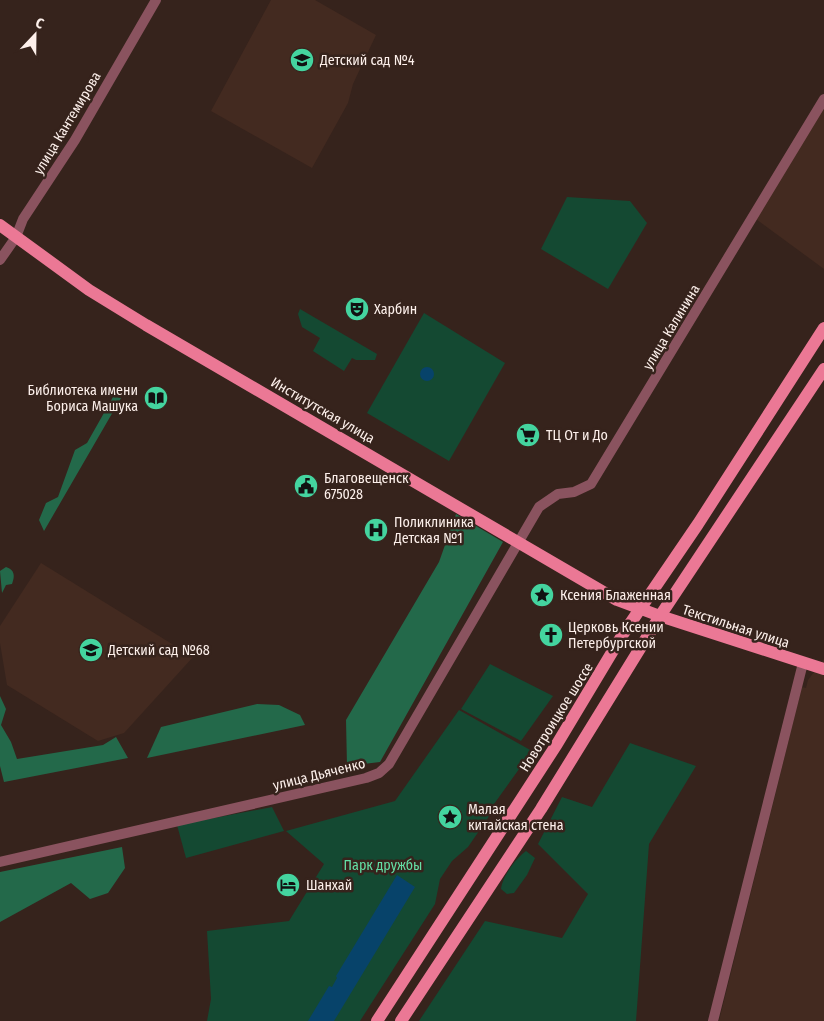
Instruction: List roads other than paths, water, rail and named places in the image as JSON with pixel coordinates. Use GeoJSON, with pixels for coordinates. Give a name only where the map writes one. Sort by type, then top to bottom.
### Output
{"type":"FeatureCollection","features":[{"type":"Feature","properties":{"kind":"main road","name":"Институтская улица"},"geometry":{"type":"LineString","coordinates":[[0,225],[89,290],[146,325],[595,587],[639,609]]}},
{"type":"Feature","properties":{"kind":"main road","name":"Новотроицкое шоссе"},"geometry":{"type":"LineString","coordinates":[[377,1021],[557,744],[639,609],[698,524],[824,328]]}},
{"type":"Feature","properties":{"kind":"main road"},"geometry":{"type":"LineString","coordinates":[[401,1021],[541,809],[660,616],[824,369]]}},
{"type":"Feature","properties":{"kind":"main road","name":"Текстильная улица"},"geometry":{"type":"LineString","coordinates":[[639,609],[824,669]]}},
{"type":"Feature","properties":{"kind":"street","name":"улица Кантемирова"},"geometry":{"type":"LineString","coordinates":[[0,260],[75,140],[156,0]]}},
{"type":"Feature","properties":{"kind":"street","name":"улица Калинина"},"geometry":{"type":"LineString","coordinates":[[519,541],[539,507],[558,494],[574,492],[591,484],[824,100]]}},
{"type":"Feature","properties":{"kind":"street","name":"улица Дьяченко"},"geometry":{"type":"LineString","coordinates":[[0,862],[366,778],[379,773],[389,764],[406,736],[519,541]]}},
{"type":"Feature","properties":{"kind":"street"},"geometry":{"type":"LineString","coordinates":[[713,1021],[803,663]]}},
{"type":"Feature","properties":{"kind":"water"},"geometry":{"type":"Polygon","coordinates":[[[427,367],[432,369],[434,374],[432,379],[427,381],[422,379],[420,374],[422,369],[427,367]]]}},
{"type":"Feature","properties":{"kind":"water"},"geometry":{"type":"Polygon","coordinates":[[[397,875],[415,887],[334,1021],[308,1021],[329,986],[332,987],[337,978],[336,976],[397,875]]]}},
{"type":"Feature","properties":{"kind":"place","name":"Детский сад №4"},"geometry":{"type":"Point","coordinates":[302,60]}},
{"type":"Feature","properties":{"kind":"place","name":"Харбин"},"geometry":{"type":"Point","coordinates":[357,309]}},
{"type":"Feature","properties":{"kind":"place","name":"Библиотека имени Бориса Машука"},"geometry":{"type":"Point","coordinates":[156,398]}},
{"type":"Feature","properties":{"kind":"place","name":"ТЦ От и До"},"geometry":{"type":"Point","coordinates":[528,435]}},
{"type":"Feature","properties":{"kind":"place","name":"Благовещенск 675028"},"geometry":{"type":"Point","coordinates":[306,486]}},
{"type":"Feature","properties":{"kind":"place","name":"Поликлиника Детская №1"},"geometry":{"type":"Point","coordinates":[376,530]}},
{"type":"Feature","properties":{"kind":"place","name":"Ксения Блаженная"},"geometry":{"type":"Point","coordinates":[542,595]}},
{"type":"Feature","properties":{"kind":"place","name":"Церковь Ксении Петербургской"},"geometry":{"type":"Point","coordinates":[551,635]}},
{"type":"Feature","properties":{"kind":"place","name":"Детский сад №68"},"geometry":{"type":"Point","coordinates":[91,650]}},
{"type":"Feature","properties":{"kind":"place","name":"Малая китайская стена"},"geometry":{"type":"Point","coordinates":[450,817]}},
{"type":"Feature","properties":{"kind":"place","name":"Шанхай"},"geometry":{"type":"Point","coordinates":[288,885]}},
{"type":"Feature","properties":{"kind":"park label","name":"Парк дружбы"},"geometry":{"type":"Point","coordinates":[383,865]}}]}
